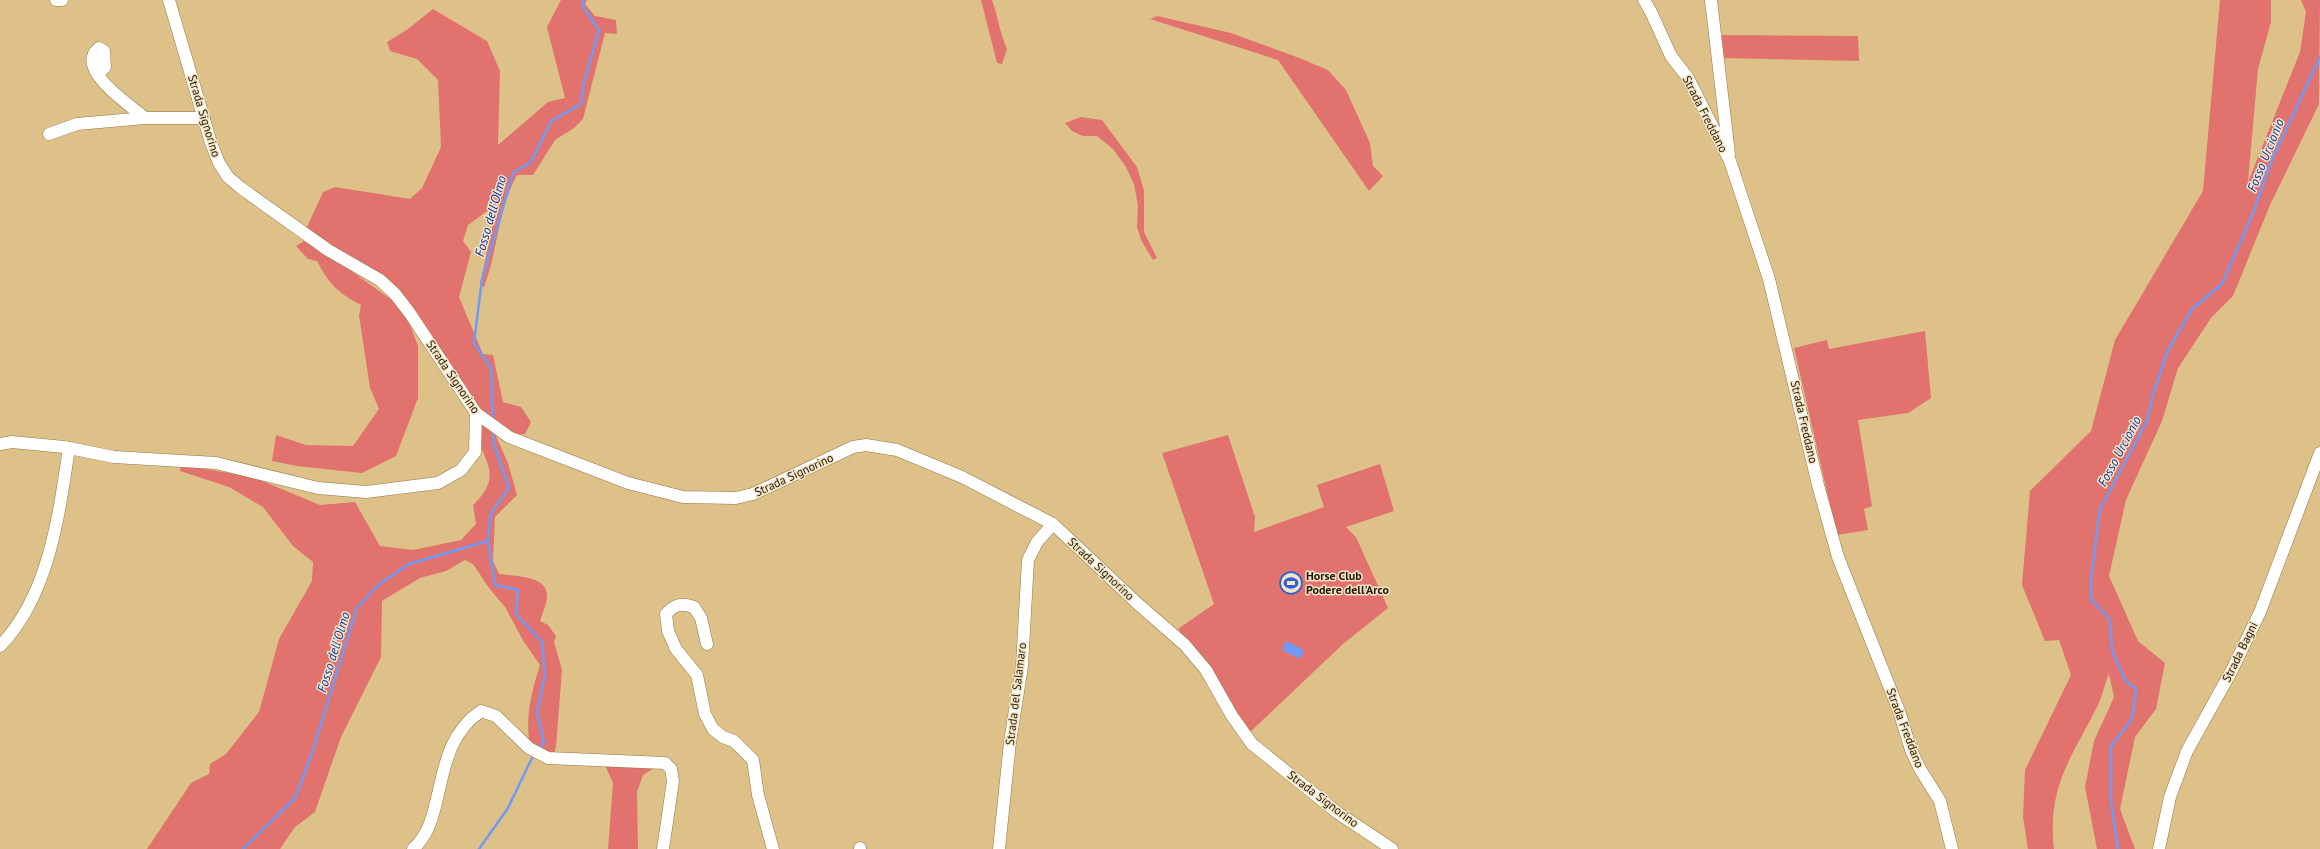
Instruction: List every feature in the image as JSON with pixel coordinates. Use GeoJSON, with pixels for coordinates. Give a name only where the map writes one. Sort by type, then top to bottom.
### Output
{"type":"FeatureCollection","features":[{"type":"Feature","properties":{"kind":"street"},"geometry":{"type":"LineString","coordinates":[[56,0],[62,0]]}},
{"type":"Feature","properties":{"kind":"street","name":"Strada Signorino"},"geometry":{"type":"LineString","coordinates":[[168,0],[218,163],[228,177],[254,198],[328,250],[380,280],[395,294],[409,312],[476,413],[509,437],[628,483],[683,497],[736,498],[753,494],[853,447],[866,445],[897,450],[962,477],[1053,524],[1138,604],[1185,645],[1206,670],[1232,716],[1252,744],[1338,813],[1392,849]]}},
{"type":"Feature","properties":{"kind":"street","name":"Strada Freddano"},"geometry":{"type":"LineString","coordinates":[[1644,0],[1671,56],[1688,78],[1730,161],[1769,279],[1818,485],[1838,557],[1899,710],[1911,750],[1920,769],[1940,801],[1952,849]]}},
{"type":"Feature","properties":{"kind":"street"},"geometry":{"type":"LineString","coordinates":[[1711,0],[1730,161]]}},
{"type":"Feature","properties":{"kind":"street"},"geometry":{"type":"LineString","coordinates":[[98,74],[106,86],[145,118]]}},
{"type":"Feature","properties":{"kind":"street"},"geometry":{"type":"LineString","coordinates":[[49,134],[77,124],[145,118],[204,118]]}},
{"type":"Feature","properties":{"kind":"street"},"geometry":{"type":"LineString","coordinates":[[0,444],[12,442],[69,448],[114,457],[216,463],[318,488],[366,492],[438,483],[461,470],[475,452],[474,430],[476,413]]}},
{"type":"Feature","properties":{"kind":"street"},"geometry":{"type":"LineString","coordinates":[[0,646],[13,632],[37,585],[50,554],[60,509],[69,448]]}},
{"type":"Feature","properties":{"kind":"street","name":"Strada Bagni"},"geometry":{"type":"LineString","coordinates":[[2159,849],[2170,797],[2187,751],[2232,670],[2260,612],[2320,453]]}},
{"type":"Feature","properties":{"kind":"street","name":"Strada del Salamaro"},"geometry":{"type":"LineString","coordinates":[[999,849],[1010,742],[1022,666],[1028,560],[1037,542],[1053,524]]}},
{"type":"Feature","properties":{"kind":"street"},"geometry":{"type":"LineString","coordinates":[[707,644],[701,618],[694,607],[683,604],[672,607],[666,614],[668,632],[676,648],[697,675],[706,714],[711,724],[718,733],[734,741],[753,760],[758,795],[773,849]]}},
{"type":"Feature","properties":{"kind":"street"},"geometry":{"type":"LineString","coordinates":[[413,849],[420,843],[431,819],[442,771],[454,742],[468,720],[481,711],[496,716],[529,748],[548,758],[664,764],[671,769],[673,781],[664,849]]}},
{"type":"Feature","properties":{"kind":"shaded area"},"geometry":{"type":"Polygon","coordinates":[[[561,0],[587,0],[585,4],[595,16],[616,20],[617,34],[605,33],[583,119],[574,128],[555,140],[533,175],[517,175],[506,202],[489,273],[484,287],[480,285],[492,228],[500,204],[498,203],[468,225],[463,241],[471,252],[459,297],[483,354],[493,355],[503,402],[521,407],[531,422],[525,434],[508,434],[483,416],[405,301],[306,229],[323,192],[335,187],[410,199],[422,188],[441,147],[438,80],[417,59],[390,51],[387,42],[408,29],[433,9],[487,41],[500,71],[498,145],[548,102],[565,98],[547,27],[561,0]]]}},
{"type":"Feature","properties":{"kind":"shaded area"},"geometry":{"type":"Polygon","coordinates":[[[981,0],[992,0],[994,6],[1007,49],[1002,64],[997,63],[981,0]]]}},
{"type":"Feature","properties":{"kind":"shaded area"},"geometry":{"type":"Polygon","coordinates":[[[2220,0],[2271,0],[2271,22],[2258,69],[2248,182],[2300,52],[2306,12],[2301,0],[2320,0],[2319,104],[2270,205],[2233,296],[2211,318],[2178,368],[2162,421],[2126,500],[2109,576],[2138,641],[2165,663],[2156,709],[2135,737],[2120,809],[2135,849],[2097,849],[2085,787],[2094,741],[2114,697],[2109,674],[2098,705],[2069,760],[2057,791],[2053,828],[2054,849],[2028,849],[2023,817],[2025,770],[2071,675],[2059,640],[2045,641],[2022,585],[2030,491],[2091,431],[2115,340],[2203,191],[2220,0]]]}},
{"type":"Feature","properties":{"kind":"shaded area"},"geometry":{"type":"Polygon","coordinates":[[[1157,16],[1231,33],[1328,70],[1346,90],[1370,143],[1373,166],[1383,176],[1369,191],[1278,60],[1150,19],[1157,16]]]}},
{"type":"Feature","properties":{"kind":"shaded area"},"geometry":{"type":"Polygon","coordinates":[[[1719,35],[1858,36],[1859,61],[1722,58],[1719,35]]]}},
{"type":"Feature","properties":{"kind":"shaded area"},"geometry":{"type":"Polygon","coordinates":[[[1081,117],[1102,120],[1137,167],[1144,191],[1144,232],[1157,258],[1153,260],[1141,240],[1137,227],[1138,206],[1134,184],[1126,167],[1113,149],[1097,136],[1083,136],[1072,131],[1065,123],[1081,117]]]}},
{"type":"Feature","properties":{"kind":"shaded area"},"geometry":{"type":"Polygon","coordinates":[[[307,239],[404,309],[418,346],[418,398],[396,456],[362,473],[297,466],[272,461],[276,435],[306,445],[353,446],[379,409],[370,388],[359,315],[361,305],[340,292],[330,282],[317,261],[308,259],[296,246],[307,239]]]}},
{"type":"Feature","properties":{"kind":"shaded area"},"geometry":{"type":"Polygon","coordinates":[[[1925,331],[1931,398],[1908,413],[1858,420],[1872,506],[1864,509],[1868,530],[1837,535],[1794,348],[1827,340],[1829,349],[1925,331]]]}},
{"type":"Feature","properties":{"kind":"shaded area"},"geometry":{"type":"Polygon","coordinates":[[[480,422],[495,434],[508,463],[517,495],[495,517],[493,561],[499,574],[521,576],[536,580],[546,589],[547,599],[540,621],[548,625],[556,636],[554,642],[562,670],[556,747],[553,757],[530,746],[528,725],[530,705],[540,665],[524,642],[505,607],[489,588],[473,564],[465,560],[446,571],[420,578],[382,601],[381,657],[341,737],[315,812],[295,827],[280,849],[147,849],[191,783],[209,774],[210,764],[226,754],[259,712],[279,639],[312,581],[313,562],[293,546],[263,507],[229,487],[180,471],[181,465],[253,477],[320,505],[355,502],[380,546],[413,550],[461,540],[476,524],[473,505],[484,492],[489,482],[490,472],[480,444],[480,422]]]}},
{"type":"Feature","properties":{"kind":"shaded area","name":"Horse Club Podere dell'Arco"},"geometry":{"type":"Polygon","coordinates":[[[1228,435],[1255,517],[1254,532],[1324,507],[1317,485],[1380,464],[1394,511],[1346,527],[1356,537],[1388,608],[1343,644],[1248,734],[1189,641],[1178,629],[1214,604],[1162,453],[1228,435]]]}},
{"type":"Feature","properties":{"kind":"shaded area"},"geometry":{"type":"Polygon","coordinates":[[[605,765],[656,767],[643,775],[637,792],[638,849],[608,849],[613,783],[605,765]]]}},
{"type":"Feature","properties":{"kind":"water"},"geometry":{"type":"Polygon","coordinates":[[[1286,641],[1304,650],[1300,659],[1282,650],[1286,641]]]}},
{"type":"Feature","properties":{"kind":"waterway","name":"Fosso dell'Olmo"},"geometry":{"type":"LineString","coordinates":[[493,421],[491,368],[474,343],[482,279],[513,173],[531,162],[551,121],[581,104],[584,83],[599,30],[582,5],[584,0]]}},
{"type":"Feature","properties":{"kind":"waterway","name":"Fosso Urcionio"},"geometry":{"type":"LineString","coordinates":[[2118,849],[2111,801],[2111,746],[2132,719],[2136,689],[2125,680],[2112,650],[2110,620],[2091,599],[2091,578],[2100,509],[2147,421],[2153,394],[2168,350],[2192,309],[2222,284],[2253,213],[2271,162],[2320,57]]}},
{"type":"Feature","properties":{"kind":"waterway","name":"Fosso dell'Olmo"},"geometry":{"type":"LineString","coordinates":[[243,849],[295,798],[312,753],[357,608],[378,585],[409,564],[488,541],[491,513],[509,488],[493,442],[493,430]]}},
{"type":"Feature","properties":{"kind":"waterway"},"geometry":{"type":"LineString","coordinates":[[488,541],[495,585],[518,590],[516,614],[542,642],[545,675],[537,712],[544,743],[541,746]]}},
{"type":"Feature","properties":{"kind":"waterway"},"geometry":{"type":"LineString","coordinates":[[479,849],[508,808],[532,758]]}},
{"type":"Feature","properties":{"kind":"place","name":"Horse Club Podere dell'Arco"},"geometry":{"type":"Point","coordinates":[1291,583]}}]}
